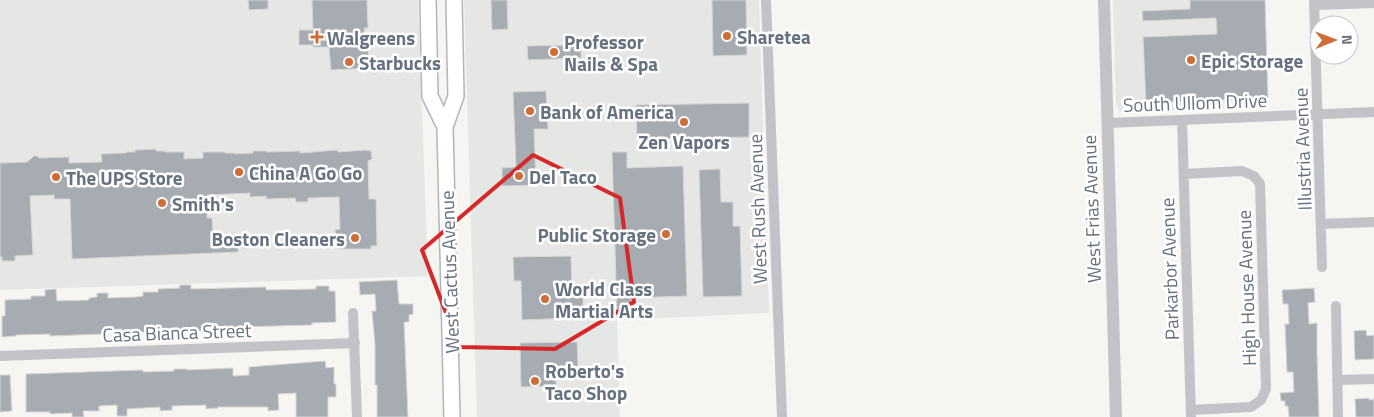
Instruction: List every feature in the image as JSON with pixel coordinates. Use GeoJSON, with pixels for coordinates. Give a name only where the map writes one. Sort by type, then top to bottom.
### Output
{"type":"FeatureCollection","features":[{"type":"Feature","properties":{"kind":"main road","name":"West Cactus Avenue"},"geometry":{"type":"LineString","coordinates":[[428,0],[430,96],[444,127],[452,417]]}},
{"type":"Feature","properties":{"kind":"main road","name":"West Cactus Avenue"},"geometry":{"type":"LineString","coordinates":[[444,127],[456,96],[454,0]]}},
{"type":"Feature","properties":{"kind":"street","name":"West Rush Avenue"},"geometry":{"type":"LineString","coordinates":[[766,0],[782,417]]}},
{"type":"Feature","properties":{"kind":"street","name":"West Frias Avenue"},"geometry":{"type":"LineString","coordinates":[[1104,0],[1116,417]]}},
{"type":"Feature","properties":{"kind":"street"},"geometry":{"type":"LineString","coordinates":[[1314,2],[1374,3]]}},
{"type":"Feature","properties":{"kind":"street","name":"Illustria Avenue"},"geometry":{"type":"LineString","coordinates":[[1314,2],[1322,267]]}},
{"type":"Feature","properties":{"kind":"street","name":"South Ullom Drive"},"geometry":{"type":"LineString","coordinates":[[1108,123],[1374,112]]}},
{"type":"Feature","properties":{"kind":"street","name":"Parkarbor Avenue"},"geometry":{"type":"LineString","coordinates":[[1182,120],[1191,414]]}},
{"type":"Feature","properties":{"kind":"street","name":"High House Avenue"},"geometry":{"type":"LineString","coordinates":[[1184,174],[1242,172],[1254,176],[1260,184],[1266,389],[1261,400],[1251,407],[1191,414]]}},
{"type":"Feature","properties":{"kind":"street"},"geometry":{"type":"LineString","coordinates":[[1321,224],[1374,222]]}},
{"type":"Feature","properties":{"kind":"street"},"geometry":{"type":"LineString","coordinates":[[1336,306],[1338,417]]}},
{"type":"Feature","properties":{"kind":"street"},"geometry":{"type":"LineString","coordinates":[[353,313],[357,417]]}},
{"type":"Feature","properties":{"kind":"street","name":"Casa Bianca Street"},"geometry":{"type":"LineString","coordinates":[[0,356],[354,343]]}},
{"type":"Feature","properties":{"kind":"street"},"geometry":{"type":"LineString","coordinates":[[1338,380],[1374,379]]}},
{"type":"Feature","properties":{"kind":"highlighted area"},"geometry":{"type":"Polygon","coordinates":[[[533,155],[620,198],[634,302],[555,349],[459,347],[422,250],[533,155]]]}},
{"type":"Feature","properties":{"kind":"shaded area"},"geometry":{"type":"Polygon","coordinates":[[[0,0],[418,0],[428,276],[0,290],[0,0]]]}},
{"type":"Feature","properties":{"kind":"shaded area"},"geometry":{"type":"Polygon","coordinates":[[[464,0],[759,0],[769,313],[617,320],[620,417],[477,417],[464,0]]]}},
{"type":"Feature","properties":{"kind":"shaded area"},"geometry":{"type":"Polygon","coordinates":[[[1113,0],[1265,0],[1268,107],[1125,113],[1119,111],[1116,104],[1113,0]]]}},
{"type":"Feature","properties":{"kind":"building"},"geometry":{"type":"Polygon","coordinates":[[[248,0],[268,0],[268,9],[249,10],[248,0]]]}},
{"type":"Feature","properties":{"kind":"building"},"geometry":{"type":"Polygon","coordinates":[[[312,0],[367,0],[368,28],[364,28],[365,46],[368,45],[369,68],[331,70],[329,47],[299,45],[299,30],[313,30],[312,0]]]}},
{"type":"Feature","properties":{"kind":"building"},"geometry":{"type":"Polygon","coordinates":[[[491,0],[507,0],[508,29],[492,30],[491,0]]]}},
{"type":"Feature","properties":{"kind":"building"},"geometry":{"type":"Polygon","coordinates":[[[712,0],[746,0],[747,55],[713,56],[712,0]]]}},
{"type":"Feature","properties":{"kind":"building"},"geometry":{"type":"Polygon","coordinates":[[[1190,0],[1265,0],[1268,98],[1146,103],[1143,37],[1217,34],[1216,18],[1143,21],[1142,11],[1190,9],[1190,0]]]}},
{"type":"Feature","properties":{"kind":"building","name":"Professor Nails & Spa"},"geometry":{"type":"Polygon","coordinates":[[[581,45],[581,58],[528,60],[527,46],[581,45]]]}},
{"type":"Feature","properties":{"kind":"building"},"geometry":{"type":"Polygon","coordinates":[[[546,91],[548,129],[534,129],[536,185],[502,186],[502,168],[516,167],[513,92],[546,91]]]}},
{"type":"Feature","properties":{"kind":"building"},"geometry":{"type":"Polygon","coordinates":[[[749,103],[749,137],[637,139],[636,105],[749,103]]]}},
{"type":"Feature","properties":{"kind":"building"},"geometry":{"type":"Polygon","coordinates":[[[156,149],[156,151],[165,152],[184,152],[184,159],[203,158],[203,152],[235,154],[253,153],[253,151],[300,151],[300,153],[338,150],[338,152],[371,151],[372,159],[368,161],[369,199],[376,199],[377,246],[371,246],[371,249],[339,249],[339,244],[336,244],[335,230],[340,229],[339,197],[308,198],[308,202],[296,202],[295,198],[266,199],[266,196],[250,197],[250,193],[207,195],[207,218],[212,218],[213,235],[243,234],[250,236],[248,249],[239,247],[238,252],[72,259],[70,199],[54,199],[54,195],[30,196],[33,255],[15,256],[15,261],[2,261],[2,257],[0,257],[0,163],[27,162],[34,156],[39,158],[69,157],[69,163],[102,162],[101,154],[156,149]]]}},
{"type":"Feature","properties":{"kind":"building"},"geometry":{"type":"Polygon","coordinates":[[[612,152],[627,152],[627,168],[683,166],[687,296],[631,298],[632,312],[617,313],[612,152]]]}},
{"type":"Feature","properties":{"kind":"building"},"geometry":{"type":"Polygon","coordinates":[[[720,169],[721,202],[733,202],[733,226],[740,226],[742,296],[703,297],[699,170],[720,169]]]}},
{"type":"Feature","properties":{"kind":"building"},"geometry":{"type":"Polygon","coordinates":[[[571,256],[572,296],[583,295],[583,307],[573,307],[573,318],[522,320],[521,281],[514,281],[513,257],[571,256]]]}},
{"type":"Feature","properties":{"kind":"building"},"geometry":{"type":"Polygon","coordinates":[[[397,280],[399,304],[413,304],[413,314],[409,315],[409,322],[404,322],[408,417],[377,417],[377,385],[375,385],[375,345],[372,311],[376,311],[375,294],[360,295],[359,282],[397,280]]]}},
{"type":"Feature","properties":{"kind":"building"},"geometry":{"type":"Polygon","coordinates":[[[179,285],[191,285],[191,289],[266,287],[266,290],[316,289],[316,286],[329,286],[329,291],[335,291],[336,322],[312,323],[312,325],[237,327],[185,332],[185,329],[122,332],[122,329],[104,330],[104,334],[16,335],[2,337],[2,316],[5,316],[5,300],[31,299],[31,296],[45,296],[45,290],[56,289],[57,301],[89,300],[89,298],[97,297],[97,293],[108,293],[108,298],[136,297],[143,296],[143,292],[158,292],[158,289],[180,288],[179,285]]]}},
{"type":"Feature","properties":{"kind":"building"},"geometry":{"type":"Polygon","coordinates":[[[1314,288],[1315,302],[1308,303],[1309,324],[1317,323],[1319,417],[1289,417],[1288,406],[1285,406],[1285,401],[1281,401],[1280,393],[1294,392],[1293,372],[1287,372],[1285,324],[1289,324],[1288,304],[1283,304],[1282,290],[1314,288]]]}},
{"type":"Feature","properties":{"kind":"building"},"geometry":{"type":"Polygon","coordinates":[[[1366,330],[1367,336],[1374,335],[1374,359],[1355,360],[1354,331],[1366,330]]]}},
{"type":"Feature","properties":{"kind":"building"},"geometry":{"type":"Polygon","coordinates":[[[577,342],[578,366],[559,366],[559,371],[556,371],[556,386],[521,387],[520,343],[577,342]]]}},
{"type":"Feature","properties":{"kind":"building"},"geometry":{"type":"Polygon","coordinates":[[[325,361],[326,368],[334,367],[334,384],[336,384],[336,397],[328,397],[328,417],[296,417],[296,393],[278,394],[279,410],[268,411],[268,407],[218,407],[206,409],[206,405],[172,406],[172,410],[160,411],[160,407],[127,409],[127,416],[117,416],[117,405],[99,406],[99,411],[83,411],[84,417],[72,417],[72,413],[26,412],[26,374],[233,368],[233,376],[249,375],[249,367],[325,361]]]}},
{"type":"Feature","properties":{"kind":"building"},"geometry":{"type":"Polygon","coordinates":[[[0,375],[10,375],[12,411],[0,412],[0,375]]]}},
{"type":"Feature","properties":{"kind":"building"},"geometry":{"type":"Polygon","coordinates":[[[1369,398],[1369,400],[1374,399],[1374,417],[1356,417],[1355,399],[1369,398]]]}},
{"type":"Feature","properties":{"kind":"place","name":"Sharetea"},"geometry":{"type":"Point","coordinates":[727,36]}},
{"type":"Feature","properties":{"kind":"place","name":"Walgreens"},"geometry":{"type":"Point","coordinates":[317,37]}},
{"type":"Feature","properties":{"kind":"place","name":"Professor Nails & Spa"},"geometry":{"type":"Point","coordinates":[554,52]}},
{"type":"Feature","properties":{"kind":"place","name":"Epic Storage"},"geometry":{"type":"Point","coordinates":[1191,60]}},
{"type":"Feature","properties":{"kind":"place","name":"Starbucks"},"geometry":{"type":"Point","coordinates":[349,62]}},
{"type":"Feature","properties":{"kind":"place","name":"Bank of America"},"geometry":{"type":"Point","coordinates":[530,111]}},
{"type":"Feature","properties":{"kind":"place","name":"Zen Vapors"},"geometry":{"type":"Point","coordinates":[684,122]}},
{"type":"Feature","properties":{"kind":"place","name":"China A Go Go"},"geometry":{"type":"Point","coordinates":[239,172]}},
{"type":"Feature","properties":{"kind":"place","name":"Del Taco"},"geometry":{"type":"Point","coordinates":[519,176]}},
{"type":"Feature","properties":{"kind":"place","name":"The UPS Store"},"geometry":{"type":"Point","coordinates":[56,177]}},
{"type":"Feature","properties":{"kind":"place","name":"Smith's"},"geometry":{"type":"Point","coordinates":[162,203]}},
{"type":"Feature","properties":{"kind":"place","name":"Public Storage"},"geometry":{"type":"Point","coordinates":[666,234]}},
{"type":"Feature","properties":{"kind":"place","name":"Boston Cleaners"},"geometry":{"type":"Point","coordinates":[355,238]}},
{"type":"Feature","properties":{"kind":"place","name":"World Class Martial Arts"},"geometry":{"type":"Point","coordinates":[545,299]}},
{"type":"Feature","properties":{"kind":"place","name":"Roberto's Taco Shop"},"geometry":{"type":"Point","coordinates":[535,381]}}]}
